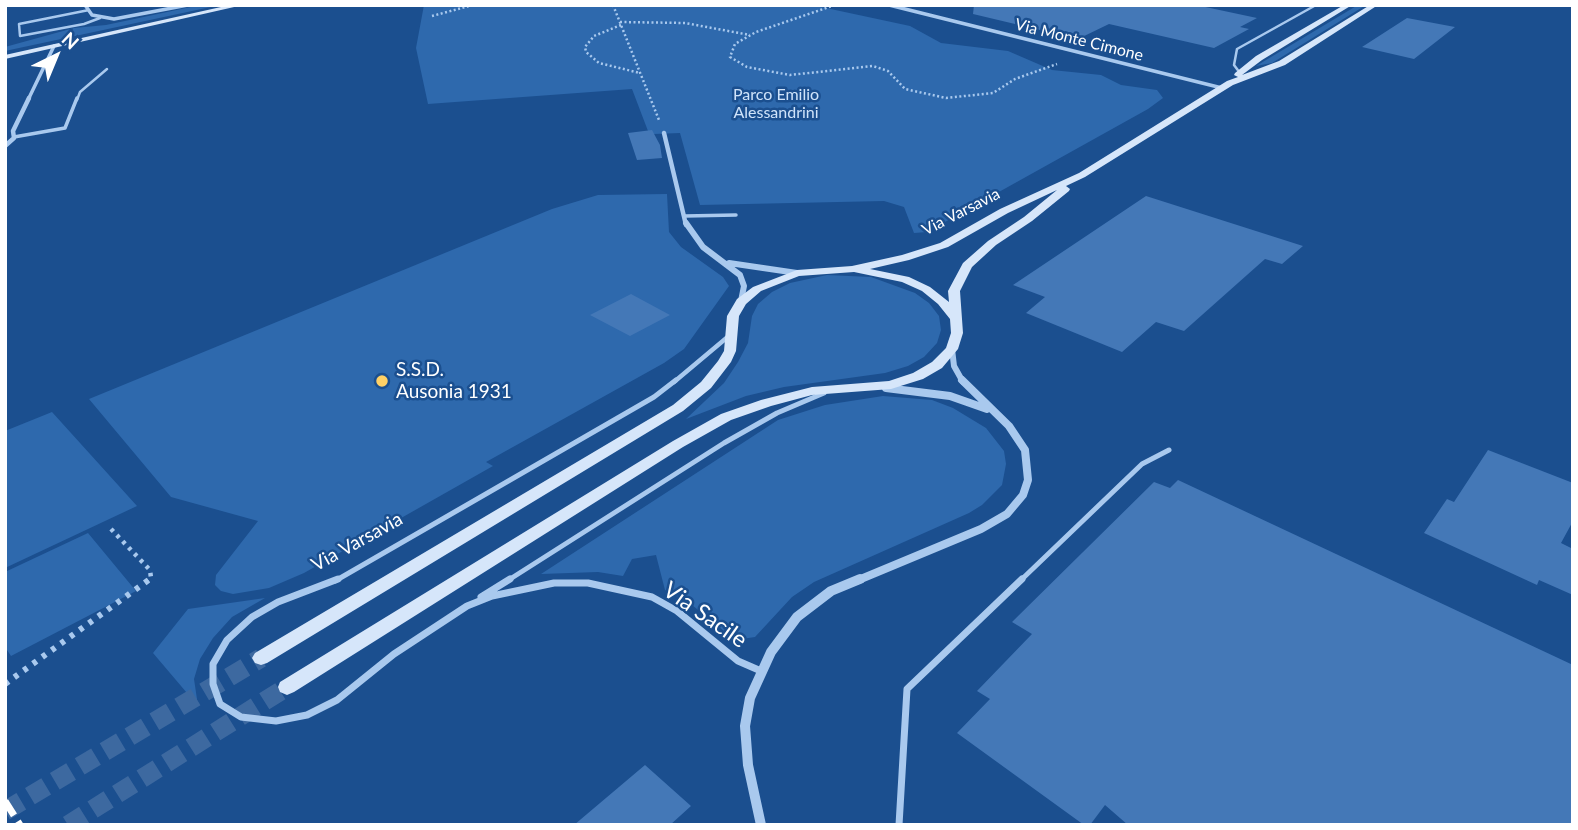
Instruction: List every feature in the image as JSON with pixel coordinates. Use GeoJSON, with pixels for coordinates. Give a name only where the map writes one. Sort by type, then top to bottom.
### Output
{"type":"FeatureCollection","features":[{"type":"Feature","properties":{"kind":"street"},"geometry":{"type":"LineString","coordinates":[[85,5],[92,15],[100,18],[124,18],[188,5]]}},
{"type":"Feature","properties":{"kind":"street"},"geometry":{"type":"LineString","coordinates":[[5,57],[240,5]]}},
{"type":"Feature","properties":{"kind":"street","name":"Via Monte Cimone"},"geometry":{"type":"LineString","coordinates":[[889,5],[1226,86]]}},
{"type":"Feature","properties":{"kind":"street","name":"Via Varsavia"},"geometry":{"type":"LineString","coordinates":[[1226,86],[1259,58],[1349,5]]}},
{"type":"Feature","properties":{"kind":"street","name":"Via Varsavia"},"geometry":{"type":"LineString","coordinates":[[741,302],[757,289],[797,273],[852,269],[905,258],[943,245],[1004,211],[1082,174],[1226,86],[1282,63],[1375,5]]}},
{"type":"Feature","properties":{"kind":"street"},"geometry":{"type":"LineString","coordinates":[[5,146],[15,137],[13,131],[54,46]]}},
{"type":"Feature","properties":{"kind":"street"},"geometry":{"type":"LineString","coordinates":[[261,658],[678,408],[706,385],[724,362],[730,351],[733,316],[741,302],[744,286],[740,275],[695,240],[687,227],[664,133]]}},
{"type":"Feature","properties":{"kind":"street","name":"Via Varsavia"},"geometry":{"type":"LineString","coordinates":[[952,349],[957,333],[954,291],[967,265],[1082,174]]}},
{"type":"Feature","properties":{"kind":"street"},"geometry":{"type":"LineString","coordinates":[[725,263],[797,273]]}},
{"type":"Feature","properties":{"kind":"street","name":"Via Varsavia"},"geometry":{"type":"LineString","coordinates":[[852,269],[915,284],[942,301],[954,316]]}},
{"type":"Feature","properties":{"kind":"street"},"geometry":{"type":"LineString","coordinates":[[287,687],[707,427],[766,403],[838,388],[891,385],[918,376],[937,365],[952,349]]}},
{"type":"Feature","properties":{"kind":"street"},"geometry":{"type":"LineString","coordinates":[[761,825],[748,765],[745,726],[750,698],[761,671],[777,643],[797,617],[831,591],[981,529],[1016,505],[1028,480],[1026,450],[1009,426],[964,384],[954,366],[952,349]]}},
{"type":"Feature","properties":{"kind":"street"},"geometry":{"type":"LineString","coordinates":[[865,386],[918,390],[950,396],[990,410]]}},
{"type":"Feature","properties":{"kind":"lane"},"geometry":{"type":"LineString","coordinates":[[1240,73],[1234,65],[1237,49],[1315,5]]}},
{"type":"Feature","properties":{"kind":"lane"},"geometry":{"type":"LineString","coordinates":[[89,10],[19,24],[20,36],[84,24],[100,18]]}},
{"type":"Feature","properties":{"kind":"lane"},"geometry":{"type":"LineString","coordinates":[[15,137],[65,128],[80,92],[107,69]]}},
{"type":"Feature","properties":{"kind":"lane"},"geometry":{"type":"LineString","coordinates":[[685,216],[736,215]]}},
{"type":"Feature","properties":{"kind":"lane","name":"Via Varsavia"},"geometry":{"type":"LineString","coordinates":[[394,654],[337,700],[307,715],[276,721],[241,717],[220,704],[213,684],[213,664],[227,640],[252,617],[278,602],[327,584],[654,397],[698,365],[732,333]]}},
{"type":"Feature","properties":{"kind":"lane"},"geometry":{"type":"LineString","coordinates":[[467,606],[734,437],[777,413],[838,388]]}},
{"type":"Feature","properties":{"kind":"lane"},"geometry":{"type":"LineString","coordinates":[[899,825],[906,689],[1142,464],[1169,450]]}},
{"type":"Feature","properties":{"kind":"lane","name":"Via Sacile"},"geometry":{"type":"LineString","coordinates":[[394,654],[467,606],[492,596],[554,583],[588,583],[618,587],[652,597],[677,611],[738,662],[761,671]]}},
{"type":"Feature","properties":{"kind":"path"},"geometry":{"type":"LineString","coordinates":[[432,16],[473,5]]}},
{"type":"Feature","properties":{"kind":"path"},"geometry":{"type":"LineString","coordinates":[[613,5],[664,133]]}},
{"type":"Feature","properties":{"kind":"path"},"geometry":{"type":"LineString","coordinates":[[835,5],[751,35],[735,44],[730,53],[733,61],[747,67],[790,75],[873,66],[888,71],[905,89],[946,98],[993,93],[1015,79],[1063,62]]}},
{"type":"Feature","properties":{"kind":"path"},"geometry":{"type":"LineString","coordinates":[[640,73],[599,63],[586,52],[585,47],[594,36],[620,23],[685,23],[751,35]]}},
{"type":"Feature","properties":{"kind":"path"},"geometry":{"type":"LineString","coordinates":[[5,684],[152,578],[152,574],[111,529]]}},
{"type":"Feature","properties":{"kind":"green space"},"geometry":{"type":"Polygon","coordinates":[[[200,5],[220,5],[5,51],[5,47],[74,28],[106,25],[200,5]]]}},
{"type":"Feature","properties":{"kind":"green space","name":"Parco Emilio Alessandrini"},"geometry":{"type":"Polygon","coordinates":[[[424,5],[812,5],[910,26],[941,43],[1008,51],[1052,70],[1101,75],[1121,85],[1157,90],[1163,98],[1148,109],[927,232],[914,233],[904,207],[884,201],[700,205],[680,133],[654,134],[648,131],[632,89],[428,104],[416,48],[424,5]]]}},
{"type":"Feature","properties":{"kind":"green space"},"geometry":{"type":"Polygon","coordinates":[[[1358,5],[1366,5],[1272,63],[1256,66],[1358,5]]]}},
{"type":"Feature","properties":{"kind":"green space","name":"S.S.D. Ausonia 1931"},"geometry":{"type":"Polygon","coordinates":[[[667,194],[669,232],[681,247],[723,277],[729,286],[684,349],[664,363],[486,462],[493,466],[304,573],[269,588],[233,594],[221,591],[215,585],[216,575],[258,521],[171,497],[89,399],[552,209],[598,195],[667,194]]]}},
{"type":"Feature","properties":{"kind":"green space"},"geometry":{"type":"Polygon","coordinates":[[[827,275],[871,277],[915,293],[929,303],[939,316],[941,330],[937,343],[924,357],[908,366],[885,373],[784,387],[746,396],[686,419],[724,383],[738,362],[748,343],[752,316],[758,304],[772,292],[790,283],[827,275]]]}},
{"type":"Feature","properties":{"kind":"green space"},"geometry":{"type":"Polygon","coordinates":[[[883,396],[932,400],[953,408],[986,428],[1004,451],[1006,464],[1002,485],[982,505],[969,513],[814,582],[792,597],[755,637],[735,640],[692,605],[665,590],[656,555],[632,559],[623,576],[598,572],[541,574],[778,420],[825,405],[883,396]]]}},
{"type":"Feature","properties":{"kind":"green space"},"geometry":{"type":"Polygon","coordinates":[[[52,412],[137,506],[5,568],[5,431],[52,412]]]}},
{"type":"Feature","properties":{"kind":"green space"},"geometry":{"type":"Polygon","coordinates":[[[88,533],[136,591],[11,656],[5,647],[5,572],[88,533]]]}},
{"type":"Feature","properties":{"kind":"green space"},"geometry":{"type":"Polygon","coordinates":[[[265,598],[232,617],[213,638],[200,659],[194,679],[198,706],[153,653],[188,609],[265,598]]]}},
{"type":"Feature","properties":{"kind":"building"},"geometry":{"type":"Polygon","coordinates":[[[974,5],[1196,5],[1257,18],[1240,27],[1249,29],[1214,48],[1109,24],[1078,39],[973,14],[974,5]]]}},
{"type":"Feature","properties":{"kind":"building"},"geometry":{"type":"Polygon","coordinates":[[[1407,18],[1455,27],[1414,59],[1362,47],[1407,18]]]}},
{"type":"Feature","properties":{"kind":"building"},"geometry":{"type":"Polygon","coordinates":[[[652,130],[660,145],[662,158],[637,160],[628,133],[652,130]]]}},
{"type":"Feature","properties":{"kind":"building"},"geometry":{"type":"Polygon","coordinates":[[[1146,196],[1303,246],[1282,264],[1265,259],[1184,331],[1156,322],[1122,352],[1026,313],[1045,297],[1013,285],[1146,196]]]}},
{"type":"Feature","properties":{"kind":"building"},"geometry":{"type":"Polygon","coordinates":[[[631,294],[670,315],[630,336],[590,315],[631,294]]]}},
{"type":"Feature","properties":{"kind":"building"},"geometry":{"type":"Polygon","coordinates":[[[1488,450],[1573,483],[1573,521],[1561,543],[1573,549],[1573,595],[1539,580],[1537,585],[1424,533],[1447,499],[1454,502],[1488,450]]]}},
{"type":"Feature","properties":{"kind":"building"},"geometry":{"type":"Polygon","coordinates":[[[1178,480],[1573,665],[1573,825],[1128,825],[1105,805],[1090,825],[1084,825],[957,733],[990,699],[977,691],[1032,634],[1012,622],[1154,482],[1170,488],[1178,480]]]}},
{"type":"Feature","properties":{"kind":"building"},"geometry":{"type":"Polygon","coordinates":[[[645,765],[691,806],[670,825],[574,825],[645,765]]]}},
{"type":"Feature","properties":{"kind":"tunnel"},"geometry":{"type":"LineString","coordinates":[[5,811],[261,658]]}},
{"type":"Feature","properties":{"kind":"tunnel"},"geometry":{"type":"LineString","coordinates":[[68,825],[287,687]]}},
{"type":"Feature","properties":{"kind":"railway"},"geometry":{"type":"LineString","coordinates":[[5,801],[20,825]]}},
{"type":"Feature","properties":{"kind":"place","name":"S.S.D. Ausonia 1931"},"geometry":{"type":"Point","coordinates":[382,381]}}]}
